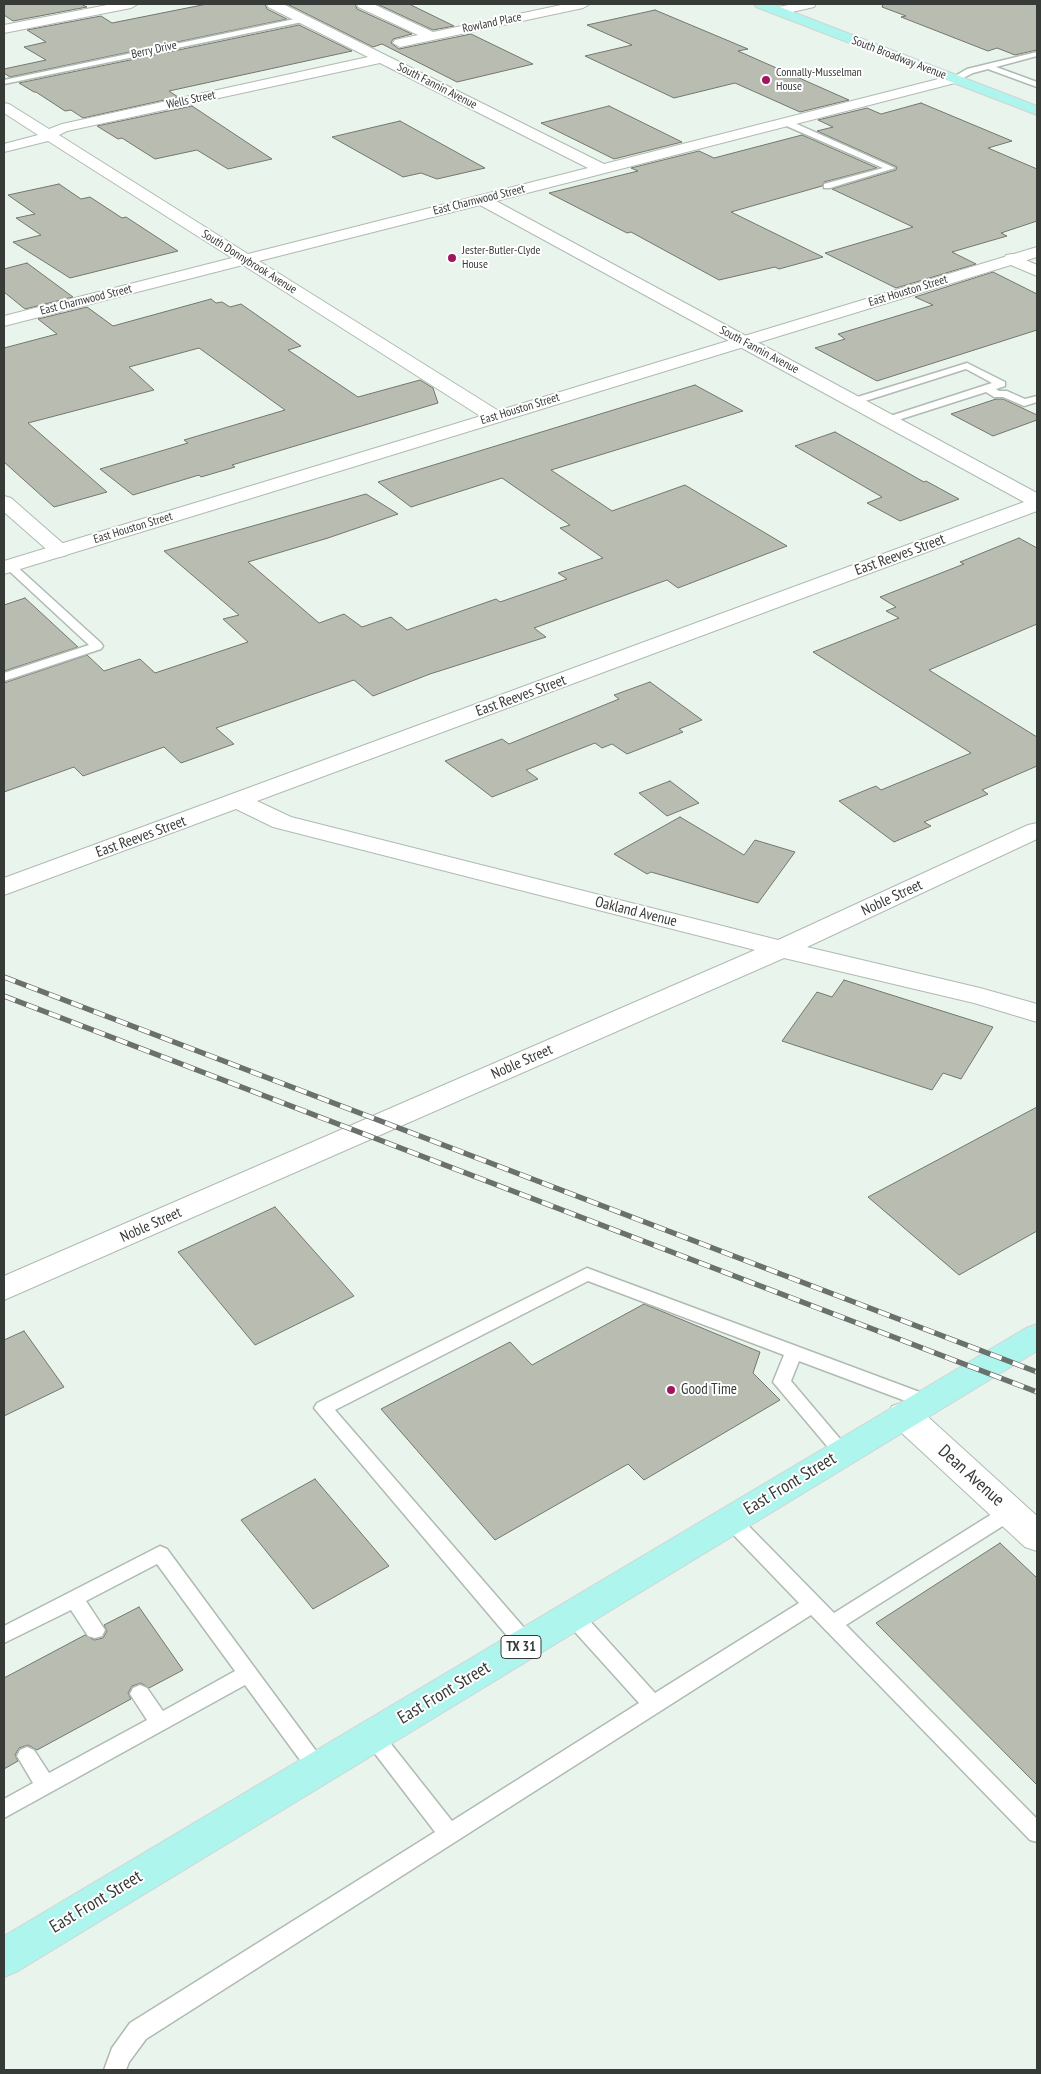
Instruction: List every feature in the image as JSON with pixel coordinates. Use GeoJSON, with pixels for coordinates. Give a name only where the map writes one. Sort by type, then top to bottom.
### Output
{"type":"FeatureCollection","features":[{"type":"Feature","properties":{"kind":"main road","name":"South Broadway Avenue"},"geometry":{"type":"LineString","coordinates":[[762,4],[1037,111]]}},
{"type":"Feature","properties":{"kind":"main road","name":"East Front Street"},"geometry":{"type":"LineString","coordinates":[[4,1958],[1037,1336]]}},
{"type":"Feature","properties":{"kind":"street"},"geometry":{"type":"LineString","coordinates":[[4,29],[131,4]]}},
{"type":"Feature","properties":{"kind":"street","name":"South Fannin Avenue"},"geometry":{"type":"LineString","coordinates":[[273,4],[601,168]]}},
{"type":"Feature","properties":{"kind":"street"},"geometry":{"type":"LineString","coordinates":[[363,4],[431,36]]}},
{"type":"Feature","properties":{"kind":"street","name":"Rowland Place"},"geometry":{"type":"LineString","coordinates":[[400,43],[583,4]]}},
{"type":"Feature","properties":{"kind":"street"},"geometry":{"type":"LineString","coordinates":[[780,11],[809,4]]}},
{"type":"Feature","properties":{"kind":"street","name":"Wells Street"},"geometry":{"type":"LineString","coordinates":[[4,148],[37,141],[62,128],[382,58]]}},
{"type":"Feature","properties":{"kind":"street","name":"East Charnwood Street"},"geometry":{"type":"LineString","coordinates":[[4,321],[954,79]]}},
{"type":"Feature","properties":{"kind":"street","name":"South Donnybrook Avenue"},"geometry":{"type":"LineString","coordinates":[[4,107],[495,417]]}},
{"type":"Feature","properties":{"kind":"street","name":"South Fannin Avenue"},"geometry":{"type":"LineString","coordinates":[[482,199],[1037,502]]}},
{"type":"Feature","properties":{"kind":"street","name":"East Houston Street"},"geometry":{"type":"LineString","coordinates":[[7,567],[1037,252]]}},
{"type":"Feature","properties":{"kind":"street"},"geometry":{"type":"LineString","coordinates":[[1012,259],[1037,271]]}},
{"type":"Feature","properties":{"kind":"street"},"geometry":{"type":"LineString","coordinates":[[4,502],[60,551]]}},
{"type":"Feature","properties":{"kind":"street","name":"East Reeves Street"},"geometry":{"type":"LineString","coordinates":[[4,887],[1037,502]]}},
{"type":"Feature","properties":{"kind":"street","name":"Oakland Avenue"},"geometry":{"type":"LineString","coordinates":[[237,801],[282,822],[781,949],[980,996],[1037,1012]]}},
{"type":"Feature","properties":{"kind":"street","name":"Noble Street"},"geometry":{"type":"LineString","coordinates":[[4,1289],[781,949],[1037,830]]}},
{"type":"Feature","properties":{"kind":"street","name":"Dean Avenue"},"geometry":{"type":"LineString","coordinates":[[916,1409],[1010,1512],[1037,1537]]}},
{"type":"Feature","properties":{"kind":"lane","name":"Berry Drive"},"geometry":{"type":"LineString","coordinates":[[4,82],[304,19]]}},
{"type":"Feature","properties":{"kind":"lane"},"geometry":{"type":"LineString","coordinates":[[954,79],[970,71],[1037,54]]}},
{"type":"Feature","properties":{"kind":"lane"},"geometry":{"type":"LineString","coordinates":[[988,66],[1037,85]]}},
{"type":"Feature","properties":{"kind":"lane"},"geometry":{"type":"LineString","coordinates":[[785,122],[891,168],[827,186]]}},
{"type":"Feature","properties":{"kind":"lane"},"geometry":{"type":"LineString","coordinates":[[855,401],[967,366],[1001,384],[888,420]]}},
{"type":"Feature","properties":{"kind":"lane"},"geometry":{"type":"LineString","coordinates":[[987,388],[998,395],[1003,393],[1024,404],[1037,399]]}},
{"type":"Feature","properties":{"kind":"lane"},"geometry":{"type":"LineString","coordinates":[[4,677],[97,646],[7,567]]}},
{"type":"Feature","properties":{"kind":"lane"},"geometry":{"type":"LineString","coordinates":[[526,1644],[322,1408],[587,1274],[794,1352],[916,1409]]}},
{"type":"Feature","properties":{"kind":"lane"},"geometry":{"type":"LineString","coordinates":[[794,1352],[782,1382],[843,1453]]}},
{"type":"Feature","properties":{"kind":"lane"},"geometry":{"type":"LineString","coordinates":[[832,1624],[1010,1512]]}},
{"type":"Feature","properties":{"kind":"lane"},"geometry":{"type":"LineString","coordinates":[[731,1520],[1037,1834]]}},
{"type":"Feature","properties":{"kind":"lane"},"geometry":{"type":"LineString","coordinates":[[4,1636],[160,1554],[318,1769]]}},
{"type":"Feature","properties":{"kind":"lane"},"geometry":{"type":"LineString","coordinates":[[74,1599],[95,1630]]}},
{"type":"Feature","properties":{"kind":"lane"},"geometry":{"type":"LineString","coordinates":[[115,2070],[120,2056],[138,2031],[813,1604]]}},
{"type":"Feature","properties":{"kind":"lane"},"geometry":{"type":"LineString","coordinates":[[573,1616],[653,1705]]}},
{"type":"Feature","properties":{"kind":"lane"},"geometry":{"type":"LineString","coordinates":[[4,1810],[248,1674]]}},
{"type":"Feature","properties":{"kind":"lane"},"geometry":{"type":"LineString","coordinates":[[140,1694],[160,1723]]}},
{"type":"Feature","properties":{"kind":"lane"},"geometry":{"type":"LineString","coordinates":[[373,1736],[449,1834]]}},
{"type":"Feature","properties":{"kind":"lane"},"geometry":{"type":"LineString","coordinates":[[27,1756],[46,1786]]}},
{"type":"Feature","properties":{"kind":"building"},"geometry":{"type":"Polygon","coordinates":[[[4,4],[81,4],[87,7],[13,21],[4,15],[4,4]]]}},
{"type":"Feature","properties":{"kind":"building"},"geometry":{"type":"Polygon","coordinates":[[[207,4],[265,4],[267,9],[287,19],[10,77],[4,73],[4,69],[46,60],[24,47],[46,42],[27,30],[101,16],[112,23],[207,4]]]}},
{"type":"Feature","properties":{"kind":"building"},"geometry":{"type":"Polygon","coordinates":[[[287,4],[355,4],[357,9],[412,34],[393,39],[391,43],[399,49],[471,34],[533,64],[457,82],[382,44],[373,47],[287,4]]]}},
{"type":"Feature","properties":{"kind":"building"},"geometry":{"type":"Polygon","coordinates":[[[377,4],[409,4],[454,26],[433,30],[377,4]]]}},
{"type":"Feature","properties":{"kind":"building"},"geometry":{"type":"Polygon","coordinates":[[[883,4],[1037,4],[1037,50],[1015,55],[997,48],[988,51],[901,17],[906,16],[882,7],[883,4]]]}},
{"type":"Feature","properties":{"kind":"building"},"geometry":{"type":"Polygon","coordinates":[[[655,10],[748,49],[738,51],[849,100],[800,112],[735,83],[674,98],[585,56],[632,45],[587,25],[655,10]]]}},
{"type":"Feature","properties":{"kind":"building"},"geometry":{"type":"Polygon","coordinates":[[[299,25],[352,51],[169,91],[178,97],[83,118],[71,110],[65,111],[19,83],[299,25]]]}},
{"type":"Feature","properties":{"kind":"building"},"geometry":{"type":"Polygon","coordinates":[[[921,103],[1012,141],[988,148],[1037,169],[1037,221],[1001,233],[1007,236],[952,252],[976,264],[896,288],[825,253],[913,227],[832,189],[896,170],[897,167],[817,131],[833,127],[818,120],[867,108],[881,114],[921,103]]]}},
{"type":"Feature","properties":{"kind":"building"},"geometry":{"type":"Polygon","coordinates":[[[192,106],[272,159],[228,169],[197,150],[155,159],[122,138],[118,139],[97,126],[192,106]]]}},
{"type":"Feature","properties":{"kind":"building"},"geometry":{"type":"Polygon","coordinates":[[[609,106],[682,142],[614,159],[541,123],[609,106]]]}},
{"type":"Feature","properties":{"kind":"building"},"geometry":{"type":"Polygon","coordinates":[[[400,121],[485,168],[437,179],[421,173],[403,177],[332,137],[400,121]]]}},
{"type":"Feature","properties":{"kind":"building"},"geometry":{"type":"Polygon","coordinates":[[[802,135],[877,168],[824,182],[822,186],[731,212],[823,257],[779,269],[775,267],[719,280],[631,232],[627,233],[549,193],[638,171],[631,168],[699,151],[714,158],[802,135]]]}},
{"type":"Feature","properties":{"kind":"building"},"geometry":{"type":"Polygon","coordinates":[[[59,184],[81,199],[90,197],[122,218],[126,217],[178,251],[70,278],[13,242],[41,235],[16,218],[35,214],[8,195],[59,184]]]}},
{"type":"Feature","properties":{"kind":"building"},"geometry":{"type":"Polygon","coordinates":[[[27,263],[73,297],[25,309],[4,292],[4,269],[27,263]]]}},
{"type":"Feature","properties":{"kind":"building"},"geometry":{"type":"Polygon","coordinates":[[[993,272],[1037,294],[1037,330],[877,381],[815,348],[845,339],[838,334],[933,305],[915,297],[993,272]]]}},
{"type":"Feature","properties":{"kind":"building"},"geometry":{"type":"Polygon","coordinates":[[[211,299],[216,303],[222,302],[230,307],[241,304],[301,346],[288,350],[358,397],[420,380],[433,388],[438,403],[232,465],[235,467],[201,477],[199,475],[133,495],[100,469],[188,443],[184,440],[285,410],[199,348],[129,367],[154,390],[28,423],[107,492],[54,507],[4,462],[4,348],[57,334],[38,319],[87,307],[113,326],[211,299]]]}},
{"type":"Feature","properties":{"kind":"building"},"geometry":{"type":"Polygon","coordinates":[[[695,385],[743,411],[551,470],[612,511],[685,485],[787,546],[678,588],[667,580],[534,628],[546,637],[430,674],[373,696],[354,680],[216,728],[234,744],[181,763],[164,747],[83,776],[74,767],[4,792],[4,683],[87,655],[104,671],[140,659],[155,673],[248,642],[223,619],[239,615],[164,551],[366,494],[398,514],[328,538],[248,562],[319,623],[344,614],[362,627],[391,617],[407,630],[496,599],[500,602],[567,579],[558,573],[603,558],[560,528],[570,525],[502,478],[411,507],[378,482],[695,385]]]}},
{"type":"Feature","properties":{"kind":"building"},"geometry":{"type":"Polygon","coordinates":[[[996,399],[1003,399],[1037,415],[1037,420],[993,436],[951,414],[996,399]]]}},
{"type":"Feature","properties":{"kind":"building"},"geometry":{"type":"Polygon","coordinates":[[[835,432],[924,482],[926,481],[959,499],[900,521],[867,503],[882,497],[795,446],[835,432]]]}},
{"type":"Feature","properties":{"kind":"building"},"geometry":{"type":"Polygon","coordinates":[[[1019,538],[1037,548],[1037,624],[929,670],[1037,737],[1037,766],[982,790],[988,794],[924,822],[931,826],[894,842],[839,801],[876,786],[881,790],[971,753],[813,652],[899,618],[886,611],[896,607],[880,597],[964,564],[960,562],[1019,538]]]}},
{"type":"Feature","properties":{"kind":"building"},"geometry":{"type":"Polygon","coordinates":[[[25,598],[78,647],[4,671],[4,605],[25,598]]]}},
{"type":"Feature","properties":{"kind":"building"},"geometry":{"type":"Polygon","coordinates":[[[650,682],[702,720],[679,729],[683,732],[627,754],[612,744],[602,748],[595,743],[526,770],[538,779],[492,797],[445,761],[502,739],[509,744],[619,699],[614,695],[650,682]]]}},
{"type":"Feature","properties":{"kind":"building"},"geometry":{"type":"Polygon","coordinates":[[[670,781],[699,803],[667,816],[639,793],[670,781]]]}},
{"type":"Feature","properties":{"kind":"building"},"geometry":{"type":"Polygon","coordinates":[[[680,817],[744,855],[755,840],[795,852],[758,903],[651,872],[647,874],[614,854],[680,817]]]}},
{"type":"Feature","properties":{"kind":"building"},"geometry":{"type":"Polygon","coordinates":[[[844,980],[993,1027],[961,1079],[943,1073],[932,1090],[782,1041],[817,992],[832,997],[844,980]]]}},
{"type":"Feature","properties":{"kind":"building"},"geometry":{"type":"Polygon","coordinates":[[[1037,1107],[1037,1231],[959,1275],[868,1197],[1037,1107]]]}},
{"type":"Feature","properties":{"kind":"building"},"geometry":{"type":"Polygon","coordinates":[[[275,1207],[354,1296],[255,1345],[178,1252],[275,1207]]]}},
{"type":"Feature","properties":{"kind":"building"},"geometry":{"type":"Polygon","coordinates":[[[644,1304],[760,1352],[753,1373],[780,1400],[644,1480],[628,1464],[495,1540],[381,1409],[510,1342],[532,1365],[644,1304]]]}},
{"type":"Feature","properties":{"kind":"building"},"geometry":{"type":"Polygon","coordinates":[[[24,1331],[64,1387],[4,1416],[4,1340],[24,1331]]]}},
{"type":"Feature","properties":{"kind":"building"},"geometry":{"type":"Polygon","coordinates":[[[315,1479],[389,1566],[313,1609],[241,1520],[315,1479]]]}},
{"type":"Feature","properties":{"kind":"building"},"geometry":{"type":"Polygon","coordinates":[[[1000,1543],[1037,1578],[1037,1785],[876,1623],[1000,1543]]]}},
{"type":"Feature","properties":{"kind":"building"},"geometry":{"type":"Polygon","coordinates":[[[139,1607],[183,1670],[149,1688],[141,1683],[132,1686],[128,1693],[131,1699],[37,1750],[28,1745],[19,1748],[15,1755],[18,1761],[4,1769],[4,1678],[85,1635],[94,1640],[103,1638],[107,1631],[104,1625],[139,1607]]]}},
{"type":"Feature","properties":{"kind":"railway"},"geometry":{"type":"LineString","coordinates":[[4,977],[1037,1372]]}},
{"type":"Feature","properties":{"kind":"railway"},"geometry":{"type":"LineString","coordinates":[[4,996],[1037,1392]]}},
{"type":"Feature","properties":{"kind":"place","name":"Connally-Musselman House"},"geometry":{"type":"Point","coordinates":[766,80]}},
{"type":"Feature","properties":{"kind":"place","name":"Jester-Butler-Clyde House"},"geometry":{"type":"Point","coordinates":[452,258]}},
{"type":"Feature","properties":{"kind":"place","name":"Good Time"},"geometry":{"type":"Point","coordinates":[671,1390]}}]}
